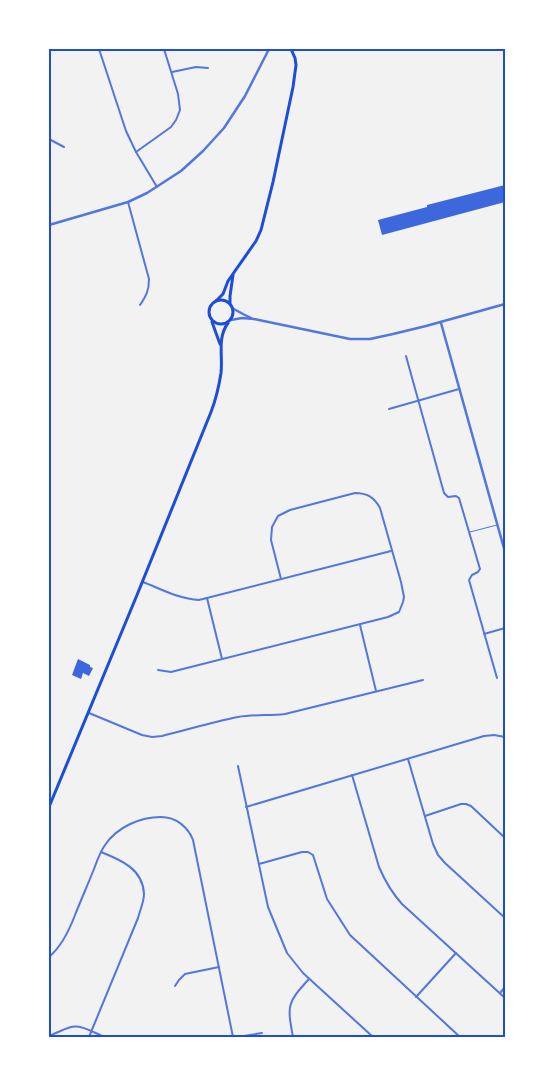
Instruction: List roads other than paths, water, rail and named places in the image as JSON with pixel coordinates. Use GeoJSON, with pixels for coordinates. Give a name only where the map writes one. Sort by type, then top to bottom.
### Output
{"type":"FeatureCollection","features":[{"type":"Feature","properties":{"kind":"main road"},"geometry":{"type":"LineString","coordinates":[[221,347],[208,314],[209,309],[222,294],[228,281],[256,241],[263,223],[294,79],[296,65],[295,58],[290,49]]}},
{"type":"Feature","properties":{"kind":"main road"},"geometry":{"type":"LineString","coordinates":[[49,807],[216,398],[221,372],[223,329],[233,316],[230,296],[233,274]]}},
{"type":"Feature","properties":{"kind":"main road"},"geometry":{"type":"LineString","coordinates":[[216,301],[224,300],[232,306]]}},
{"type":"Feature","properties":{"kind":"main road"},"geometry":{"type":"LineString","coordinates":[[212,321],[220,325],[230,321]]}},
{"type":"Feature","properties":{"kind":"street"},"geometry":{"type":"LineString","coordinates":[[99,49],[126,131],[157,187]]}},
{"type":"Feature","properties":{"kind":"street"},"geometry":{"type":"LineString","coordinates":[[136,152],[170,127],[176,120],[180,110],[180,102],[164,49]]}},
{"type":"Feature","properties":{"kind":"street"},"geometry":{"type":"LineString","coordinates":[[49,225],[128,202],[147,193],[181,171],[224,128],[244,96],[269,49]]}},
{"type":"Feature","properties":{"kind":"street"},"geometry":{"type":"LineString","coordinates":[[172,72],[196,66],[208,68]]}},
{"type":"Feature","properties":{"kind":"street"},"geometry":{"type":"LineString","coordinates":[[49,139],[64,147]]}},
{"type":"Feature","properties":{"kind":"street"},"geometry":{"type":"LineString","coordinates":[[128,202],[149,280],[149,288],[140,305]]}},
{"type":"Feature","properties":{"kind":"street"},"geometry":{"type":"LineString","coordinates":[[230,321],[242,318],[254,319],[360,340],[441,322],[505,304]]}},
{"type":"Feature","properties":{"kind":"street"},"geometry":{"type":"LineString","coordinates":[[232,306],[254,319]]}},
{"type":"Feature","properties":{"kind":"street"},"geometry":{"type":"LineString","coordinates":[[441,322],[505,552]]}},
{"type":"Feature","properties":{"kind":"street"},"geometry":{"type":"LineString","coordinates":[[406,356],[444,493],[448,496],[459,498],[480,569],[469,580],[497,678]]}},
{"type":"Feature","properties":{"kind":"street"},"geometry":{"type":"LineString","coordinates":[[389,409],[459,389]]}},
{"type":"Feature","properties":{"kind":"street"},"geometry":{"type":"LineString","coordinates":[[158,670],[171,672],[392,616],[401,608],[404,597],[380,508],[370,495],[363,493],[355,493],[290,510],[278,516],[272,527],[271,540],[281,579]]}},
{"type":"Feature","properties":{"kind":"street"},"geometry":{"type":"LineString","coordinates":[[142,582],[179,597],[199,600],[392,551]]}},
{"type":"Feature","properties":{"kind":"street"},"geometry":{"type":"LineString","coordinates":[[207,598],[222,659]]}},
{"type":"Feature","properties":{"kind":"street"},"geometry":{"type":"LineString","coordinates":[[360,624],[376,691]]}},
{"type":"Feature","properties":{"kind":"street"},"geometry":{"type":"LineString","coordinates":[[484,634],[505,628]]}},
{"type":"Feature","properties":{"kind":"street"},"geometry":{"type":"LineString","coordinates":[[88,713],[142,735],[152,737],[237,717],[285,714],[423,680]]}},
{"type":"Feature","properties":{"kind":"street"},"geometry":{"type":"LineString","coordinates":[[246,807],[484,736],[505,737]]}},
{"type":"Feature","properties":{"kind":"street"},"geometry":{"type":"LineString","coordinates":[[408,759],[438,855],[505,918]]}},
{"type":"Feature","properties":{"kind":"street"},"geometry":{"type":"LineString","coordinates":[[238,766],[268,907],[287,953],[303,974],[373,1037]]}},
{"type":"Feature","properties":{"kind":"street"},"geometry":{"type":"LineString","coordinates":[[352,775],[379,867],[389,887],[402,904],[505,998]]}},
{"type":"Feature","properties":{"kind":"street"},"geometry":{"type":"LineString","coordinates":[[425,816],[466,804],[471,806],[505,838]]}},
{"type":"Feature","properties":{"kind":"street"},"geometry":{"type":"LineString","coordinates":[[49,957],[68,933],[101,852],[108,841],[119,830],[136,822],[160,817],[179,822],[187,829],[193,840],[234,1037]]}},
{"type":"Feature","properties":{"kind":"street"},"geometry":{"type":"LineString","coordinates":[[89,1037],[138,918],[144,894],[140,880],[133,869],[121,860],[101,852]]}},
{"type":"Feature","properties":{"kind":"street"},"geometry":{"type":"LineString","coordinates":[[258,864],[302,852],[308,852],[313,855],[327,899],[350,935],[460,1037]]}},
{"type":"Feature","properties":{"kind":"street"},"geometry":{"type":"LineString","coordinates":[[416,997],[456,953]]}},
{"type":"Feature","properties":{"kind":"street"},"geometry":{"type":"LineString","coordinates":[[175,986],[185,974],[219,967]]}},
{"type":"Feature","properties":{"kind":"street"},"geometry":{"type":"LineString","coordinates":[[293,1037],[290,1004],[297,992],[309,979]]}},
{"type":"Feature","properties":{"kind":"street"},"geometry":{"type":"LineString","coordinates":[[500,993],[505,986]]}},
{"type":"Feature","properties":{"kind":"street"},"geometry":{"type":"LineString","coordinates":[[49,1036],[75,1026],[105,1037]]}},
{"type":"Feature","properties":{"kind":"street"},"geometry":{"type":"LineString","coordinates":[[238,1037],[262,1033]]}},
{"type":"Feature","properties":{"kind":"lane"},"geometry":{"type":"LineString","coordinates":[[469,532],[498,525]]}}]}
